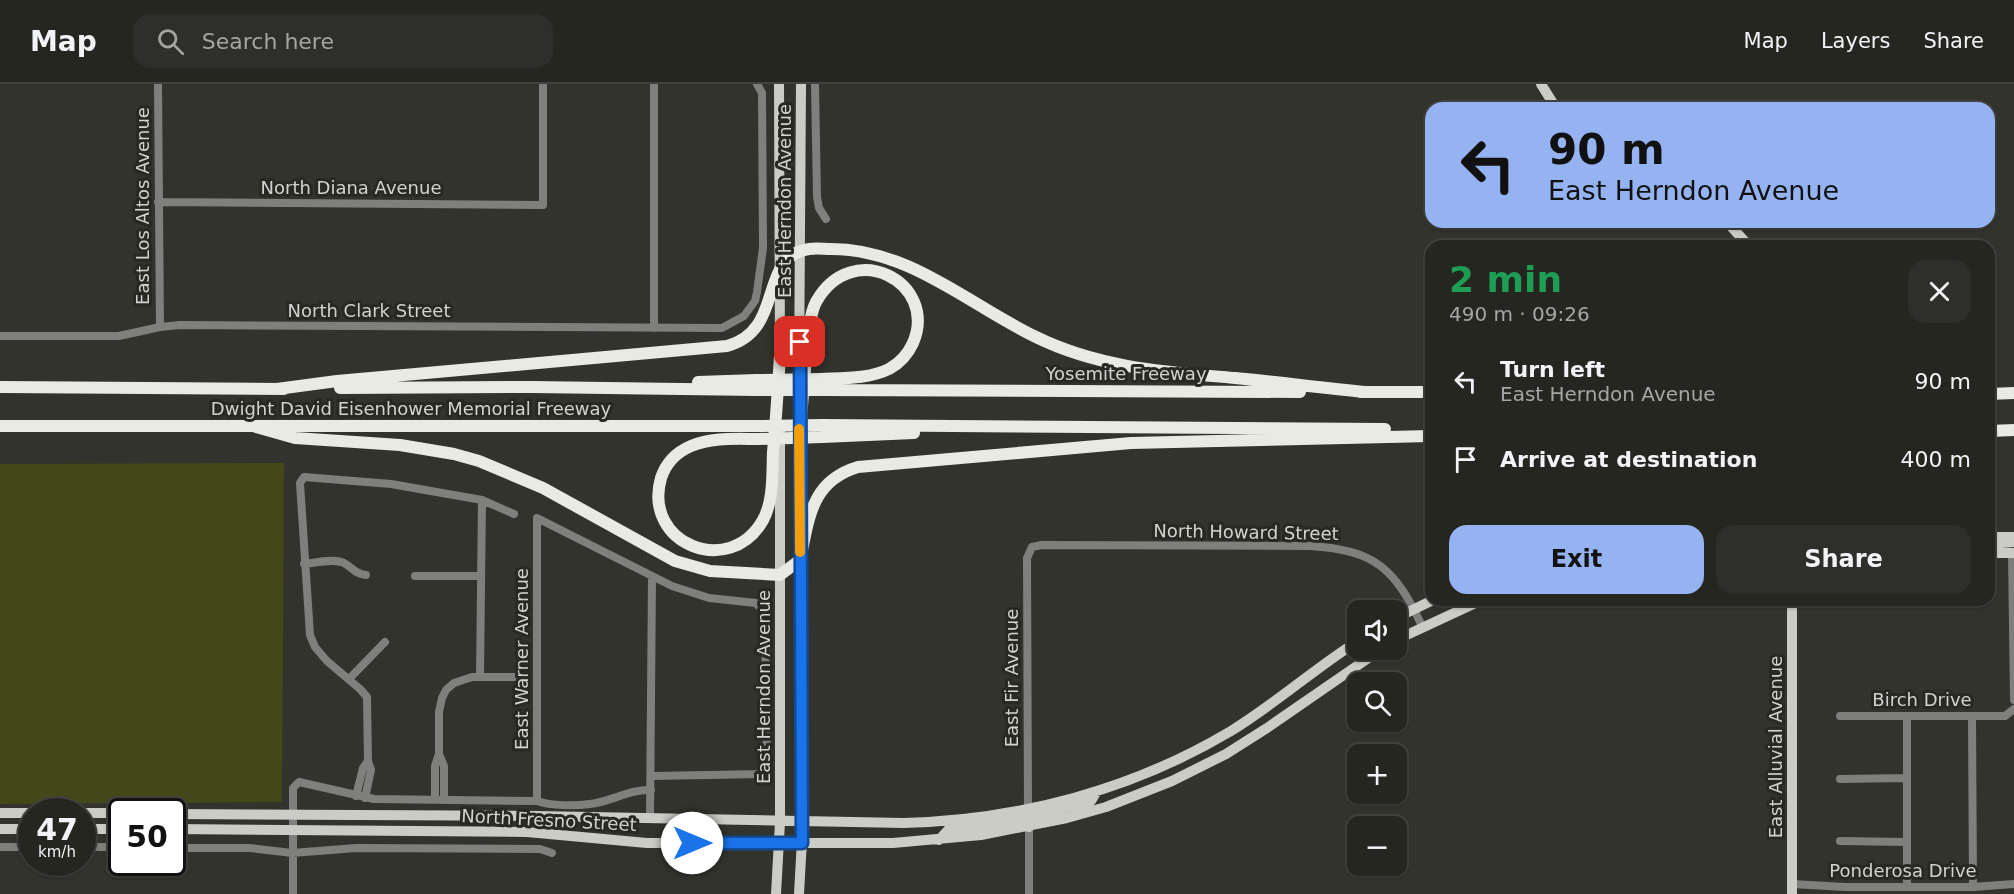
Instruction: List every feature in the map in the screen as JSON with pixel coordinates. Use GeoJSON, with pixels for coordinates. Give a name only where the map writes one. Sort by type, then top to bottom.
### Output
{"type":"FeatureCollection","features":[{"type":"Feature","properties":{"kind":"highway"},"geometry":{"type":"LineString","coordinates":[[277,389],[337,381],[727,346],[749,336],[760,323],[767,307],[773,282],[785,262],[800,251],[808,249],[842,249],[869,252],[892,258],[917,269],[1036,337],[1063,349],[1098,360],[1159,372],[1365,392]]}},
{"type":"Feature","properties":{"kind":"highway"},"geometry":{"type":"LineString","coordinates":[[799,456],[805,365],[811,315],[816,301],[832,282],[852,271],[873,270],[897,280],[909,293],[917,314],[917,332],[906,356],[888,370],[822,385]]}},
{"type":"Feature","properties":{"kind":"highway"},"geometry":{"type":"LineString","coordinates":[[758,432],[698,443],[684,449],[669,463],[661,481],[660,508],[668,527],[682,541],[702,550],[729,548],[747,538],[762,521],[770,496],[780,356]]}},
{"type":"Feature","properties":{"kind":"highway","name":"Yosemite Freeway"},"geometry":{"type":"LineString","coordinates":[[822,385],[1425,392]]}},
{"type":"Feature","properties":{"kind":"highway","name":"Dwight David Eisenhower Memorial Freeway"},"geometry":{"type":"LineString","coordinates":[[0,387],[277,389],[822,385]]}},
{"type":"Feature","properties":{"kind":"highway"},"geometry":{"type":"LineString","coordinates":[[1995,394],[2014,393]]}},
{"type":"Feature","properties":{"kind":"highway","name":"Dwight David Eisenhower Memorial Freeway"},"geometry":{"type":"LineString","coordinates":[[0,426],[758,432],[1085,428],[1425,429]]}},
{"type":"Feature","properties":{"kind":"highway"},"geometry":{"type":"LineString","coordinates":[[256,427],[295,438],[400,445],[462,457],[499,468],[543,488],[675,561],[710,571],[780,574],[800,560],[811,511],[817,497],[834,477],[858,467],[1150,442],[1425,436]]}},
{"type":"Feature","properties":{"kind":"highway"},"geometry":{"type":"LineString","coordinates":[[1995,431],[2014,430]]}},
{"type":"Feature","properties":{"kind":"main road","name":"East Herndon Avenue"},"geometry":{"type":"LineString","coordinates":[[776,894],[780,822],[779,84]]}},
{"type":"Feature","properties":{"kind":"main road","name":"East Herndon Avenue"},"geometry":{"type":"LineString","coordinates":[[800,894],[803,822],[799,456],[801,84]]}},
{"type":"Feature","properties":{"kind":"main road"},"geometry":{"type":"LineString","coordinates":[[1541,84],[1552,102]]}},
{"type":"Feature","properties":{"kind":"main road"},"geometry":{"type":"LineString","coordinates":[[1732,228],[1744,240]]}},
{"type":"Feature","properties":{"kind":"main road"},"geometry":{"type":"LineString","coordinates":[[1995,537],[2014,537]]}},
{"type":"Feature","properties":{"kind":"main road"},"geometry":{"type":"LineString","coordinates":[[1995,544],[2014,542]]}},
{"type":"Feature","properties":{"kind":"main road"},"geometry":{"type":"LineString","coordinates":[[1995,553],[2013,553]]}},
{"type":"Feature","properties":{"kind":"main road"},"geometry":{"type":"LineString","coordinates":[[1407,612],[1425,604]]}},
{"type":"Feature","properties":{"kind":"main road"},"geometry":{"type":"LineString","coordinates":[[1407,634],[1468,606]]}},
{"type":"Feature","properties":{"kind":"main road","name":"East Alluvial Avenue"},"geometry":{"type":"LineString","coordinates":[[1792,606],[1792,889]]}},
{"type":"Feature","properties":{"kind":"main road","name":"North Fresno Street"},"geometry":{"type":"LineString","coordinates":[[186,814],[537,816],[780,822],[930,822],[971,819],[1028,810],[1097,791],[1140,776],[1196,750],[1231,730],[1347,648]]}},
{"type":"Feature","properties":{"kind":"main road","name":"North Fresno Street"},"geometry":{"type":"LineString","coordinates":[[186,830],[506,831],[647,843],[893,843],[939,840],[1029,827],[1106,807],[1172,781],[1226,754],[1366,660]]}},
{"type":"Feature","properties":{"kind":"main road"},"geometry":{"type":"LineString","coordinates":[[1029,827],[1037,816],[1091,801],[1097,791]]}},
{"type":"Feature","properties":{"kind":"main road"},"geometry":{"type":"LineString","coordinates":[[939,840],[948,830],[1020,819],[1028,810]]}},
{"type":"Feature","properties":{"kind":"main road"},"geometry":{"type":"LineString","coordinates":[[0,813],[18,813]]}},
{"type":"Feature","properties":{"kind":"main road"},"geometry":{"type":"LineString","coordinates":[[0,829],[18,829]]}},
{"type":"Feature","properties":{"kind":"street","name":"East Los Altos Avenue"},"geometry":{"type":"LineString","coordinates":[[158,84],[160,327]]}},
{"type":"Feature","properties":{"kind":"street","name":"North Diana Avenue"},"geometry":{"type":"LineString","coordinates":[[158,202],[543,205],[543,84]]}},
{"type":"Feature","properties":{"kind":"street"},"geometry":{"type":"LineString","coordinates":[[654,84],[654,328]]}},
{"type":"Feature","properties":{"kind":"street","name":"North Clark Street"},"geometry":{"type":"LineString","coordinates":[[0,336],[111,337],[160,327],[192,326],[722,328],[744,316],[755,301],[763,248],[762,93],[758,84]]}},
{"type":"Feature","properties":{"kind":"street"},"geometry":{"type":"LineString","coordinates":[[815,84],[817,197],[819,208],[826,219]]}},
{"type":"Feature","properties":{"kind":"street"},"geometry":{"type":"LineString","coordinates":[[360,797],[371,770],[368,761],[366,698],[360,689],[327,661],[315,647],[310,635],[300,483],[304,477],[391,484],[482,500],[514,514]]}},
{"type":"Feature","properties":{"kind":"street"},"geometry":{"type":"LineString","coordinates":[[480,676],[482,500]]}},
{"type":"Feature","properties":{"kind":"street","name":"East Warner Avenue"},"geometry":{"type":"LineString","coordinates":[[537,801],[537,518],[652,577]]}},
{"type":"Feature","properties":{"kind":"street","name":"North Howard Street"},"geometry":{"type":"LineString","coordinates":[[1032,547],[1042,545],[1310,546],[1355,552],[1383,566],[1399,585],[1422,626]]}},
{"type":"Feature","properties":{"kind":"street","name":"East Fir Avenue"},"geometry":{"type":"LineString","coordinates":[[1028,810],[1027,558],[1032,547]]}},
{"type":"Feature","properties":{"kind":"street"},"geometry":{"type":"LineString","coordinates":[[2013,553],[2014,700]]}},
{"type":"Feature","properties":{"kind":"street"},"geometry":{"type":"LineString","coordinates":[[304,564],[339,562],[346,564],[357,574],[366,575]]}},
{"type":"Feature","properties":{"kind":"street"},"geometry":{"type":"LineString","coordinates":[[415,576],[480,576]]}},
{"type":"Feature","properties":{"kind":"street"},"geometry":{"type":"LineString","coordinates":[[650,819],[652,577],[693,594],[756,603],[765,613],[767,774],[651,776]]}},
{"type":"Feature","properties":{"kind":"street"},"geometry":{"type":"LineString","coordinates":[[348,679],[385,642]]}},
{"type":"Feature","properties":{"kind":"street"},"geometry":{"type":"LineString","coordinates":[[439,800],[435,766],[439,754],[439,712],[446,690],[462,679],[480,676],[519,677]]}},
{"type":"Feature","properties":{"kind":"street","name":"Birch Drive"},"geometry":{"type":"LineString","coordinates":[[1840,716],[2005,716],[2014,709]]}},
{"type":"Feature","properties":{"kind":"street"},"geometry":{"type":"LineString","coordinates":[[1907,716],[1907,886]]}},
{"type":"Feature","properties":{"kind":"street"},"geometry":{"type":"LineString","coordinates":[[1972,716],[1973,887]]}},
{"type":"Feature","properties":{"kind":"street"},"geometry":{"type":"LineString","coordinates":[[1840,779],[1907,778]]}},
{"type":"Feature","properties":{"kind":"street"},"geometry":{"type":"LineString","coordinates":[[292,894],[293,788],[299,782],[360,797],[537,801],[546,804],[590,804],[640,790],[651,790]]}},
{"type":"Feature","properties":{"kind":"street"},"geometry":{"type":"LineString","coordinates":[[1029,827],[1029,894]]}},
{"type":"Feature","properties":{"kind":"street"},"geometry":{"type":"LineString","coordinates":[[1840,842],[1907,842]]}},
{"type":"Feature","properties":{"kind":"street"},"geometry":{"type":"LineString","coordinates":[[0,847],[18,847]]}},
{"type":"Feature","properties":{"kind":"street"},"geometry":{"type":"LineString","coordinates":[[186,848],[250,848],[292,853],[356,848],[540,849],[552,853]]}},
{"type":"Feature","properties":{"kind":"street","name":"Ponderosa Drive"},"geometry":{"type":"LineString","coordinates":[[1792,889],[1844,890],[2014,884]]}},
{"type":"Feature","properties":{"kind":"green space"},"geometry":{"type":"Polygon","coordinates":[[[284,463],[282,802],[186,803],[186,798],[108,798],[108,803],[96,803],[96,798],[18,798],[18,804],[0,804],[0,464],[284,463]]]}},
{"type":"Feature","properties":{"kind":"slow traffic"},"geometry":{"type":"LineString","coordinates":[[799,429],[800,552]]}},
{"type":"Feature","properties":{"kind":"route"},"geometry":{"type":"LineString","coordinates":[[692,843],[802,843],[800,342]]}}]}
